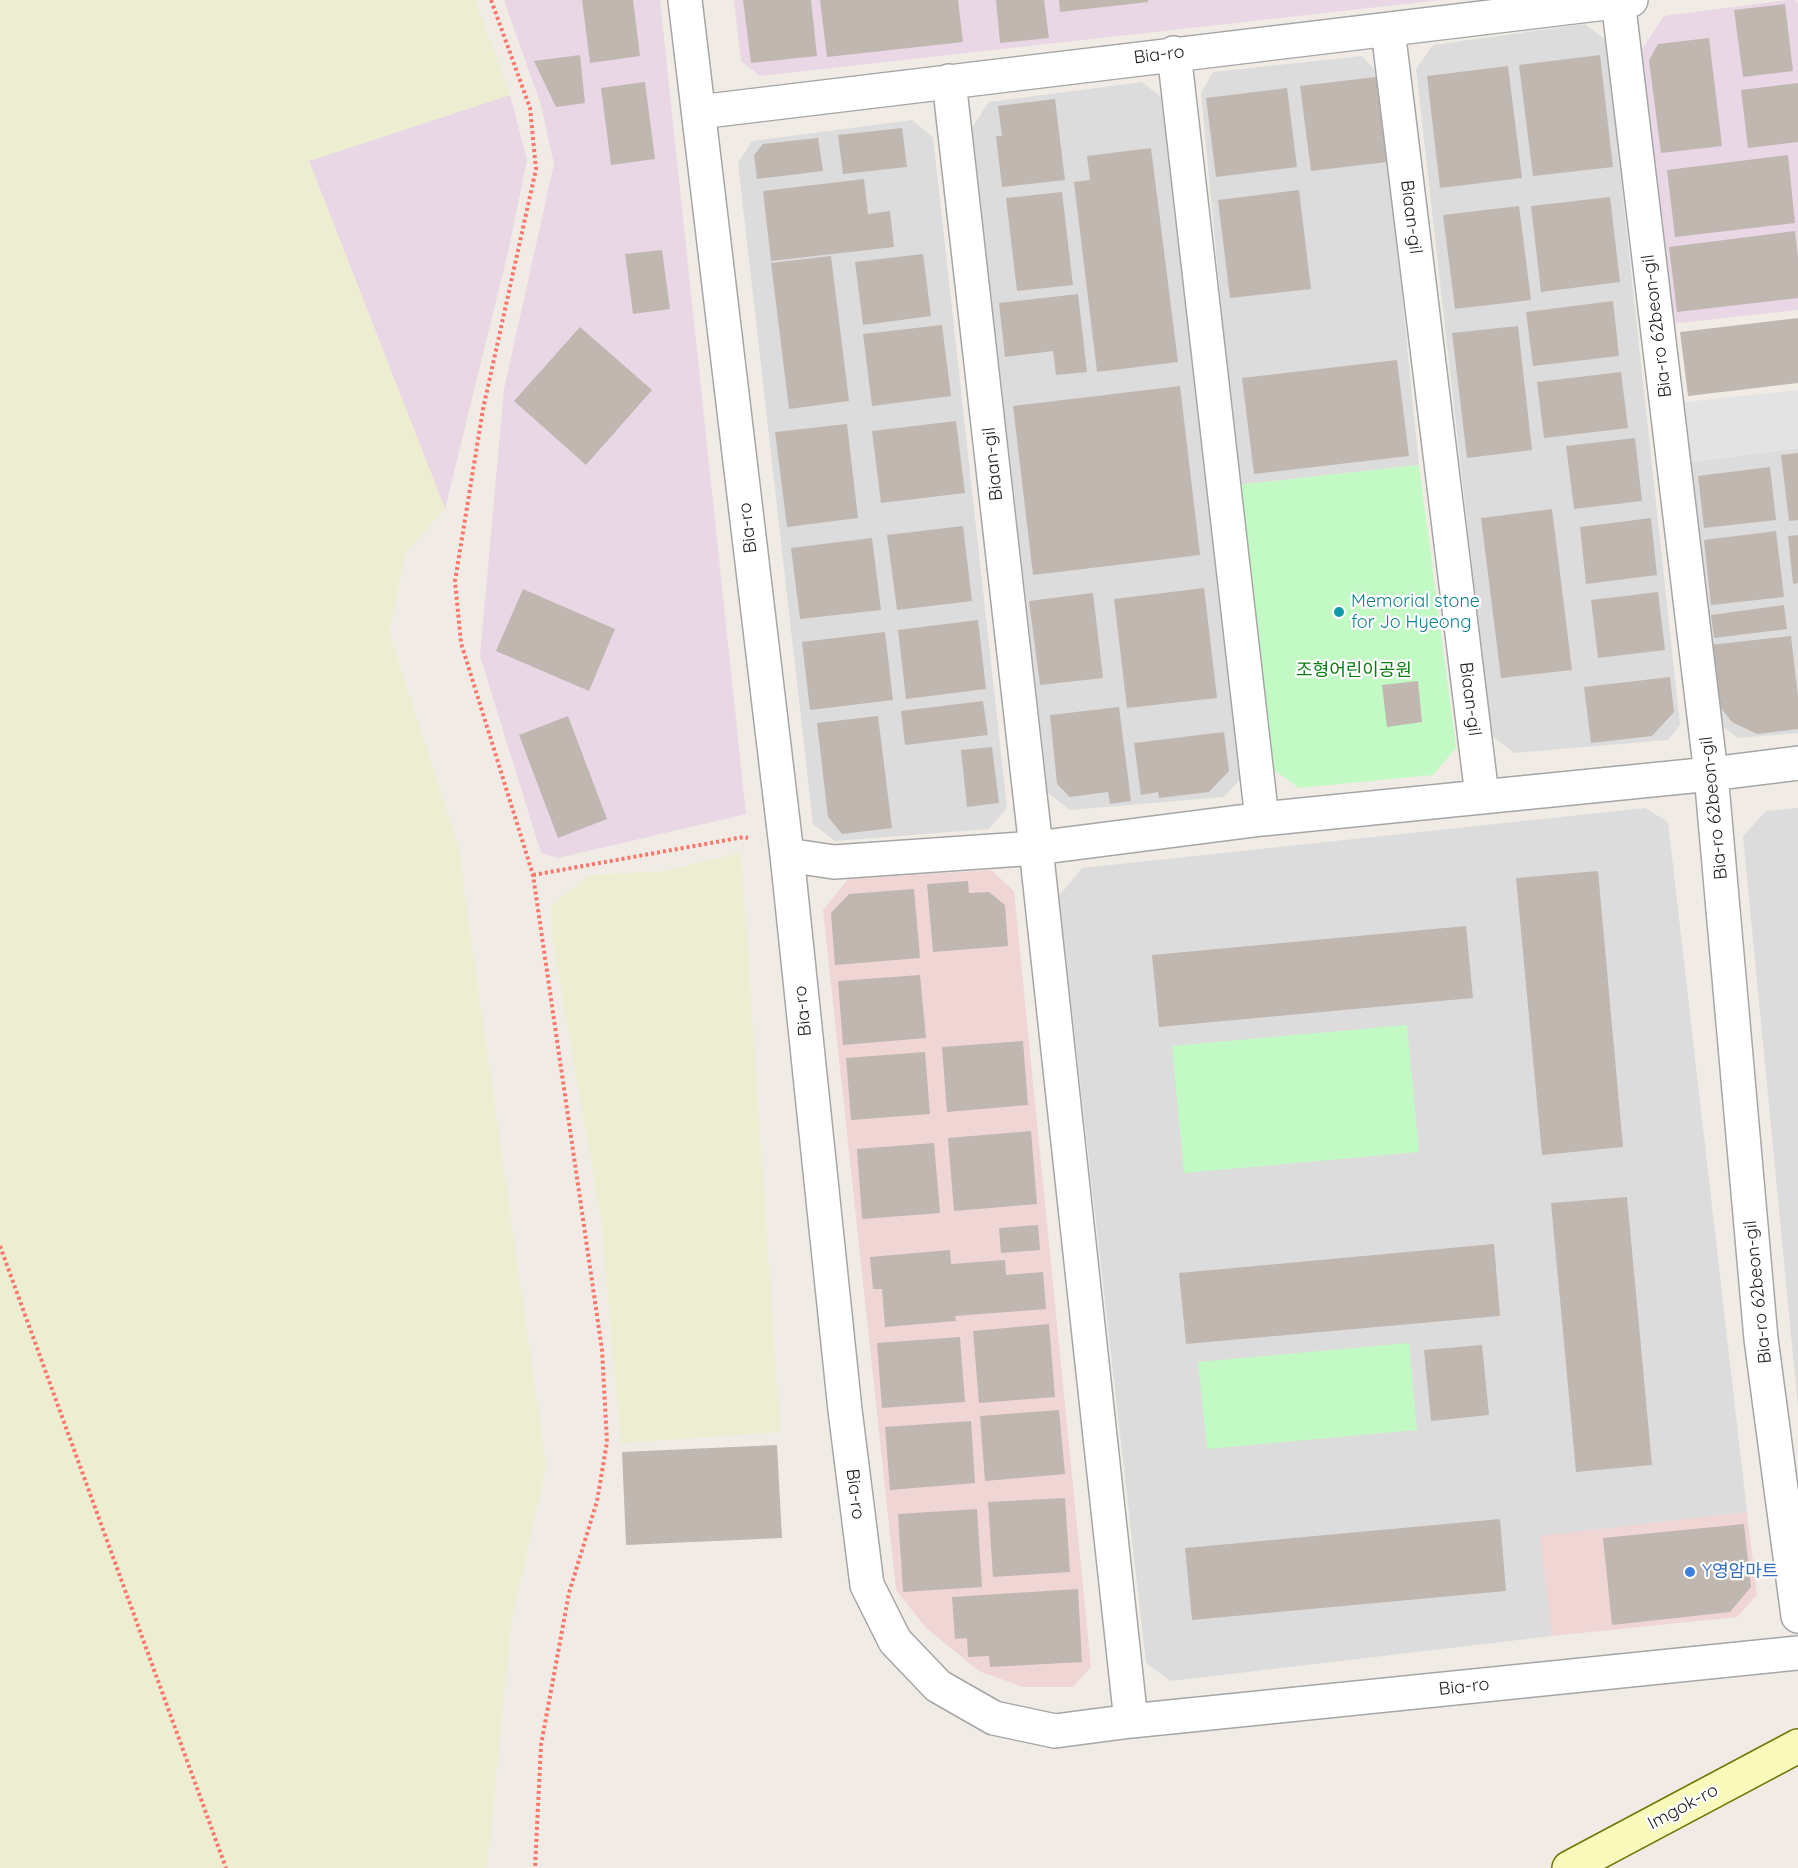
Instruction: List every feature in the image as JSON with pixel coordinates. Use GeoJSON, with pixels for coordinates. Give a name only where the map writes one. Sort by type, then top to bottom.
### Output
{"type":"FeatureCollection","features":[{"type":"Feature","properties":{"kind":"main road","name":"Imgok-ro"},"geometry":{"type":"LineString","coordinates":[[1569,1868],[1798,1746]]}},
{"type":"Feature","properties":{"kind":"street","name":"Bia-ro"},"geometry":{"type":"LineString","coordinates":[[685,0],[787,855],[843,1398],[867,1585],[895,1641],[938,1686],[993,1718],[1055,1731],[1131,1721],[1798,1653]]}},
{"type":"Feature","properties":{"kind":"street","name":"Bia-ro"},"geometry":{"type":"LineString","coordinates":[[699,112],[1623,0]]}},
{"type":"Feature","properties":{"kind":"street","name":"Bia-ro 62beon-gil"},"geometry":{"type":"LineString","coordinates":[[1623,0],[1711,774],[1761,1339],[1798,1616]]}},
{"type":"Feature","properties":{"kind":"street","name":"Biaan-gil"},"geometry":{"type":"LineString","coordinates":[[1388,30],[1482,796]]}},
{"type":"Feature","properties":{"kind":"street"},"geometry":{"type":"LineString","coordinates":[[1174,54],[1262,819]]}},
{"type":"Feature","properties":{"kind":"street","name":"Biaan-gil"},"geometry":{"type":"LineString","coordinates":[[949,81],[1036,848]]}},
{"type":"Feature","properties":{"kind":"street"},"geometry":{"type":"LineString","coordinates":[[787,855],[834,862],[1036,848],[1262,819],[1711,774],[1798,763]]}},
{"type":"Feature","properties":{"kind":"street"},"geometry":{"type":"LineString","coordinates":[[1036,848],[1131,1721]]}},
{"type":"Feature","properties":{"kind":"path"},"geometry":{"type":"LineString","coordinates":[[491,0],[530,108],[536,169],[483,410],[454,581],[461,643],[533,875],[602,1350],[607,1442],[597,1501],[569,1593],[541,1745],[535,1868]]}},
{"type":"Feature","properties":{"kind":"path"},"geometry":{"type":"LineString","coordinates":[[533,875],[744,837],[787,855]]}},
{"type":"Feature","properties":{"kind":"path"},"geometry":{"type":"LineString","coordinates":[[0,1246],[226,1868]]}},
{"type":"Feature","properties":{"kind":"shaded area"},"geometry":{"type":"Polygon","coordinates":[[[504,0],[660,0],[746,814],[558,858],[541,853],[480,656],[504,389],[554,164],[541,105],[504,0]]]}},
{"type":"Feature","properties":{"kind":"shaded area"},"geometry":{"type":"Polygon","coordinates":[[[734,0],[1441,0],[760,76],[741,61],[734,0]]]}},
{"type":"Feature","properties":{"kind":"shaded area"},"geometry":{"type":"Polygon","coordinates":[[[1795,0],[1798,3],[1798,310],[1669,324],[1638,55],[1664,16],[1795,0]]]}},
{"type":"Feature","properties":{"kind":"shaded area"},"geometry":{"type":"Polygon","coordinates":[[[1585,24],[1606,40],[1680,725],[1668,740],[1514,753],[1491,735],[1416,69],[1433,45],[1585,24]]]}},
{"type":"Feature","properties":{"kind":"shaded area"},"geometry":{"type":"Polygon","coordinates":[[[1362,56],[1380,76],[1419,465],[1238,485],[1201,93],[1213,72],[1362,56]]]}},
{"type":"Feature","properties":{"kind":"shaded area"},"geometry":{"type":"Polygon","coordinates":[[[1142,82],[1165,100],[1240,779],[1224,797],[1070,810],[1048,793],[972,127],[989,102],[1142,82]]]}},
{"type":"Feature","properties":{"kind":"shaded area"},"geometry":{"type":"Polygon","coordinates":[[[510,95],[527,160],[509,248],[445,509],[309,161],[510,95]]]}},
{"type":"Feature","properties":{"kind":"shaded area"},"geometry":{"type":"Polygon","coordinates":[[[912,120],[933,137],[1007,808],[989,829],[835,841],[813,824],[738,163],[752,141],[912,120]]]}},
{"type":"Feature","properties":{"kind":"shaded area"},"geometry":{"type":"Polygon","coordinates":[[[1798,390],[1798,448],[1684,463],[1677,403],[1798,390]]]}},
{"type":"Feature","properties":{"kind":"shaded area"},"geometry":{"type":"Polygon","coordinates":[[[1798,448],[1798,733],[1738,738],[1713,719],[1684,463],[1798,448]]]}},
{"type":"Feature","properties":{"kind":"shaded area"},"geometry":{"type":"Polygon","coordinates":[[[1645,808],[1668,822],[1747,1512],[1541,1536],[1552,1636],[1171,1681],[1146,1663],[1059,896],[1082,868],[1645,808]]]}},
{"type":"Feature","properties":{"kind":"shaded area"},"geometry":{"type":"Polygon","coordinates":[[[1798,808],[1798,1407],[1743,836],[1766,811],[1798,808]]]}},
{"type":"Feature","properties":{"kind":"shaded area"},"geometry":{"type":"Polygon","coordinates":[[[991,870],[1014,891],[1091,1667],[1073,1687],[1023,1687],[979,1671],[926,1628],[896,1590],[823,910],[848,879],[991,870]]]}},
{"type":"Feature","properties":{"kind":"shaded area"},"geometry":{"type":"Polygon","coordinates":[[[1747,1512],[1757,1595],[1737,1617],[1552,1636],[1540,1536],[1747,1512]]]}},
{"type":"Feature","properties":{"kind":"green space"},"geometry":{"type":"Polygon","coordinates":[[[0,0],[475,0],[510,95],[309,161],[445,509],[405,553],[389,632],[458,846],[546,1466],[511,1624],[487,1868],[0,1868],[0,0]]]}},
{"type":"Feature","properties":{"kind":"green space","name":"조형어린이공원"},"geometry":{"type":"Polygon","coordinates":[[[1419,465],[1456,748],[1433,775],[1299,788],[1273,769],[1238,485],[1419,465]]]}},
{"type":"Feature","properties":{"kind":"green space"},"geometry":{"type":"Polygon","coordinates":[[[741,853],[780,1432],[621,1443],[601,1219],[552,936],[551,906],[590,875],[665,871],[741,853]]]}},
{"type":"Feature","properties":{"kind":"green space"},"geometry":{"type":"Polygon","coordinates":[[[1407,1025],[1419,1152],[1184,1173],[1172,1046],[1407,1025]]]}},
{"type":"Feature","properties":{"kind":"green space"},"geometry":{"type":"Polygon","coordinates":[[[1409,1343],[1417,1430],[1207,1449],[1198,1362],[1409,1343]]]}},
{"type":"Feature","properties":{"kind":"building"},"geometry":{"type":"Polygon","coordinates":[[[582,0],[633,0],[640,56],[590,63],[582,0]]]}},
{"type":"Feature","properties":{"kind":"building"},"geometry":{"type":"Polygon","coordinates":[[[743,0],[811,0],[817,56],[751,63],[743,0]]]}},
{"type":"Feature","properties":{"kind":"building"},"geometry":{"type":"Polygon","coordinates":[[[820,0],[958,0],[963,42],[827,57],[820,0]]]}},
{"type":"Feature","properties":{"kind":"building"},"geometry":{"type":"Polygon","coordinates":[[[996,0],[1044,0],[1049,38],[1000,43],[996,0]]]}},
{"type":"Feature","properties":{"kind":"building"},"geometry":{"type":"Polygon","coordinates":[[[1059,0],[1148,0],[1148,2],[1060,12],[1059,0]]]}},
{"type":"Feature","properties":{"kind":"building"},"geometry":{"type":"Polygon","coordinates":[[[1785,4],[1793,71],[1743,77],[1734,10],[1785,4]]]}},
{"type":"Feature","properties":{"kind":"building"},"geometry":{"type":"Polygon","coordinates":[[[1709,38],[1722,146],[1661,153],[1649,60],[1658,44],[1709,38]]]}},
{"type":"Feature","properties":{"kind":"building"},"geometry":{"type":"Polygon","coordinates":[[[580,55],[585,103],[556,107],[534,61],[580,55]]]}},
{"type":"Feature","properties":{"kind":"building"},"geometry":{"type":"Polygon","coordinates":[[[1600,55],[1613,167],[1533,176],[1519,65],[1600,55]]]}},
{"type":"Feature","properties":{"kind":"building"},"geometry":{"type":"Polygon","coordinates":[[[1508,66],[1522,178],[1440,188],[1427,76],[1508,66]]]}},
{"type":"Feature","properties":{"kind":"building"},"geometry":{"type":"Polygon","coordinates":[[[1376,77],[1387,162],[1311,171],[1300,86],[1376,77]]]}},
{"type":"Feature","properties":{"kind":"building"},"geometry":{"type":"Polygon","coordinates":[[[645,82],[655,159],[611,165],[601,88],[645,82]]]}},
{"type":"Feature","properties":{"kind":"building"},"geometry":{"type":"Polygon","coordinates":[[[1798,83],[1798,142],[1748,148],[1741,90],[1798,83]]]}},
{"type":"Feature","properties":{"kind":"building"},"geometry":{"type":"Polygon","coordinates":[[[1287,88],[1297,167],[1216,177],[1206,98],[1287,88]]]}},
{"type":"Feature","properties":{"kind":"building"},"geometry":{"type":"Polygon","coordinates":[[[1055,99],[1065,180],[1002,187],[996,136],[1002,136],[998,106],[1055,99]]]}},
{"type":"Feature","properties":{"kind":"building"},"geometry":{"type":"Polygon","coordinates":[[[902,128],[907,167],[843,174],[838,135],[902,128]]]}},
{"type":"Feature","properties":{"kind":"building"},"geometry":{"type":"Polygon","coordinates":[[[818,138],[823,171],[757,179],[754,155],[763,144],[818,138]]]}},
{"type":"Feature","properties":{"kind":"building"},"geometry":{"type":"Polygon","coordinates":[[[1151,148],[1178,362],[1097,372],[1074,182],[1090,180],[1087,156],[1151,148]]]}},
{"type":"Feature","properties":{"kind":"building"},"geometry":{"type":"Polygon","coordinates":[[[1788,155],[1795,223],[1675,237],[1667,170],[1788,155]]]}},
{"type":"Feature","properties":{"kind":"building"},"geometry":{"type":"Polygon","coordinates":[[[864,179],[868,214],[890,211],[894,247],[771,261],[763,191],[864,179]]]}},
{"type":"Feature","properties":{"kind":"building"},"geometry":{"type":"Polygon","coordinates":[[[1299,190],[1311,289],[1230,298],[1218,200],[1299,190]]]}},
{"type":"Feature","properties":{"kind":"building"},"geometry":{"type":"Polygon","coordinates":[[[1062,192],[1073,285],[1017,291],[1006,198],[1062,192]]]}},
{"type":"Feature","properties":{"kind":"building"},"geometry":{"type":"Polygon","coordinates":[[[1610,197],[1620,282],[1541,292],[1531,206],[1610,197]]]}},
{"type":"Feature","properties":{"kind":"building"},"geometry":{"type":"Polygon","coordinates":[[[1519,206],[1531,300],[1455,309],[1443,215],[1519,206]]]}},
{"type":"Feature","properties":{"kind":"building"},"geometry":{"type":"Polygon","coordinates":[[[1795,231],[1798,257],[1798,298],[1677,312],[1669,247],[1795,231]]]}},
{"type":"Feature","properties":{"kind":"building"},"geometry":{"type":"Polygon","coordinates":[[[662,250],[670,309],[633,314],[625,254],[662,250]]]}},
{"type":"Feature","properties":{"kind":"building"},"geometry":{"type":"Polygon","coordinates":[[[923,254],[931,316],[863,325],[855,262],[923,254]]]}},
{"type":"Feature","properties":{"kind":"building"},"geometry":{"type":"Polygon","coordinates":[[[831,256],[849,401],[789,409],[771,263],[831,256]]]}},
{"type":"Feature","properties":{"kind":"building"},"geometry":{"type":"Polygon","coordinates":[[[1078,294],[1087,372],[1056,375],[1053,351],[1005,357],[999,303],[1078,294]]]}},
{"type":"Feature","properties":{"kind":"building"},"geometry":{"type":"Polygon","coordinates":[[[1613,301],[1619,356],[1533,366],[1526,312],[1613,301]]]}},
{"type":"Feature","properties":{"kind":"building"},"geometry":{"type":"Polygon","coordinates":[[[1798,318],[1798,383],[1688,396],[1680,332],[1798,318]]]}},
{"type":"Feature","properties":{"kind":"building"},"geometry":{"type":"Polygon","coordinates":[[[942,325],[951,396],[872,406],[863,334],[942,325]]]}},
{"type":"Feature","properties":{"kind":"building"},"geometry":{"type":"Polygon","coordinates":[[[1518,326],[1532,450],[1467,458],[1452,333],[1518,326]]]}},
{"type":"Feature","properties":{"kind":"building"},"geometry":{"type":"Polygon","coordinates":[[[580,327],[652,390],[586,465],[514,401],[580,327]]]}},
{"type":"Feature","properties":{"kind":"building"},"geometry":{"type":"Polygon","coordinates":[[[1397,360],[1409,456],[1254,474],[1242,378],[1397,360]]]}},
{"type":"Feature","properties":{"kind":"building"},"geometry":{"type":"Polygon","coordinates":[[[1621,372],[1628,428],[1544,438],[1537,382],[1621,372]]]}},
{"type":"Feature","properties":{"kind":"building"},"geometry":{"type":"Polygon","coordinates":[[[1180,386],[1200,555],[1033,575],[1013,406],[1180,386]]]}},
{"type":"Feature","properties":{"kind":"building"},"geometry":{"type":"Polygon","coordinates":[[[956,421],[965,493],[881,503],[872,431],[956,421]]]}},
{"type":"Feature","properties":{"kind":"building"},"geometry":{"type":"Polygon","coordinates":[[[847,424],[858,518],[787,527],[775,432],[847,424]]]}},
{"type":"Feature","properties":{"kind":"building"},"geometry":{"type":"Polygon","coordinates":[[[1635,438],[1642,501],[1574,509],[1566,446],[1635,438]]]}},
{"type":"Feature","properties":{"kind":"building"},"geometry":{"type":"Polygon","coordinates":[[[1798,453],[1798,520],[1789,521],[1781,455],[1798,453]]]}},
{"type":"Feature","properties":{"kind":"building"},"geometry":{"type":"Polygon","coordinates":[[[1770,467],[1776,520],[1704,528],[1698,476],[1770,467]]]}},
{"type":"Feature","properties":{"kind":"building"},"geometry":{"type":"Polygon","coordinates":[[[1552,509],[1572,670],[1501,678],[1481,518],[1552,509]]]}},
{"type":"Feature","properties":{"kind":"building"},"geometry":{"type":"Polygon","coordinates":[[[1651,518],[1657,575],[1586,584],[1580,527],[1651,518]]]}},
{"type":"Feature","properties":{"kind":"building"},"geometry":{"type":"Polygon","coordinates":[[[963,526],[972,601],[897,610],[887,535],[963,526]]]}},
{"type":"Feature","properties":{"kind":"building"},"geometry":{"type":"Polygon","coordinates":[[[1776,531],[1784,597],[1711,605],[1704,540],[1776,531]]]}},
{"type":"Feature","properties":{"kind":"building"},"geometry":{"type":"Polygon","coordinates":[[[1798,535],[1798,583],[1793,584],[1788,536],[1798,535]]]}},
{"type":"Feature","properties":{"kind":"building"},"geometry":{"type":"Polygon","coordinates":[[[872,538],[881,610],[800,619],[791,548],[872,538]]]}},
{"type":"Feature","properties":{"kind":"building"},"geometry":{"type":"Polygon","coordinates":[[[1204,588],[1217,698],[1127,708],[1114,599],[1204,588]]]}},
{"type":"Feature","properties":{"kind":"building"},"geometry":{"type":"Polygon","coordinates":[[[523,589],[615,629],[589,691],[496,651],[523,589]]]}},
{"type":"Feature","properties":{"kind":"building"},"geometry":{"type":"Polygon","coordinates":[[[1658,592],[1665,650],[1598,658],[1591,600],[1658,592]]]}},
{"type":"Feature","properties":{"kind":"building"},"geometry":{"type":"Polygon","coordinates":[[[1093,593],[1103,678],[1040,685],[1029,601],[1093,593]]]}},
{"type":"Feature","properties":{"kind":"building"},"geometry":{"type":"Polygon","coordinates":[[[1784,605],[1787,629],[1714,638],[1711,615],[1784,605]]]}},
{"type":"Feature","properties":{"kind":"building"},"geometry":{"type":"Polygon","coordinates":[[[978,620],[986,689],[906,699],[898,630],[978,620]]]}},
{"type":"Feature","properties":{"kind":"building"},"geometry":{"type":"Polygon","coordinates":[[[885,632],[893,700],[810,710],[802,642],[885,632]]]}},
{"type":"Feature","properties":{"kind":"building"},"geometry":{"type":"Polygon","coordinates":[[[1791,636],[1798,696],[1798,729],[1757,734],[1732,722],[1717,703],[1710,645],[1791,636]]]}},
{"type":"Feature","properties":{"kind":"building"},"geometry":{"type":"Polygon","coordinates":[[[1670,677],[1674,712],[1652,736],[1591,743],[1584,687],[1670,677]]]}},
{"type":"Feature","properties":{"kind":"building"},"geometry":{"type":"Polygon","coordinates":[[[1418,681],[1422,722],[1387,727],[1382,685],[1418,681]]]}},
{"type":"Feature","properties":{"kind":"building"},"geometry":{"type":"Polygon","coordinates":[[[983,701],[988,735],[905,745],[901,711],[983,701]]]}},
{"type":"Feature","properties":{"kind":"building"},"geometry":{"type":"Polygon","coordinates":[[[1119,707],[1131,801],[1110,804],[1108,792],[1070,797],[1057,784],[1050,715],[1119,707]]]}},
{"type":"Feature","properties":{"kind":"building"},"geometry":{"type":"Polygon","coordinates":[[[568,716],[607,819],[558,838],[519,735],[568,716]]]}},
{"type":"Feature","properties":{"kind":"building"},"geometry":{"type":"Polygon","coordinates":[[[878,716],[892,828],[842,834],[828,817],[817,723],[878,716]]]}},
{"type":"Feature","properties":{"kind":"building"},"geometry":{"type":"Polygon","coordinates":[[[1224,732],[1229,771],[1209,792],[1159,798],[1158,792],[1141,795],[1134,743],[1224,732]]]}},
{"type":"Feature","properties":{"kind":"building"},"geometry":{"type":"Polygon","coordinates":[[[992,747],[999,803],[967,807],[961,750],[992,747]]]}},
{"type":"Feature","properties":{"kind":"building"},"geometry":{"type":"Polygon","coordinates":[[[1598,871],[1623,1147],[1542,1155],[1516,878],[1598,871]]]}},
{"type":"Feature","properties":{"kind":"building"},"geometry":{"type":"Polygon","coordinates":[[[968,881],[969,893],[989,892],[1005,905],[1008,946],[933,952],[927,884],[968,881]]]}},
{"type":"Feature","properties":{"kind":"building"},"geometry":{"type":"Polygon","coordinates":[[[914,889],[920,958],[835,965],[831,913],[849,894],[914,889]]]}},
{"type":"Feature","properties":{"kind":"building"},"geometry":{"type":"Polygon","coordinates":[[[1466,926],[1473,998],[1159,1027],[1152,955],[1466,926]]]}},
{"type":"Feature","properties":{"kind":"building"},"geometry":{"type":"Polygon","coordinates":[[[920,975],[926,1038],[843,1045],[838,981],[920,975]]]}},
{"type":"Feature","properties":{"kind":"building"},"geometry":{"type":"Polygon","coordinates":[[[1023,1041],[1028,1105],[947,1112],[942,1047],[1023,1041]]]}},
{"type":"Feature","properties":{"kind":"building"},"geometry":{"type":"Polygon","coordinates":[[[925,1052],[930,1114],[851,1120],[846,1058],[925,1052]]]}},
{"type":"Feature","properties":{"kind":"building"},"geometry":{"type":"Polygon","coordinates":[[[1031,1131],[1037,1204],[954,1211],[948,1138],[1031,1131]]]}},
{"type":"Feature","properties":{"kind":"building"},"geometry":{"type":"Polygon","coordinates":[[[934,1143],[940,1213],[862,1219],[857,1149],[934,1143]]]}},
{"type":"Feature","properties":{"kind":"building"},"geometry":{"type":"Polygon","coordinates":[[[1627,1197],[1652,1465],[1576,1472],[1551,1203],[1627,1197]]]}},
{"type":"Feature","properties":{"kind":"building"},"geometry":{"type":"Polygon","coordinates":[[[1038,1225],[1040,1250],[1001,1253],[999,1228],[1038,1225]]]}},
{"type":"Feature","properties":{"kind":"building"},"geometry":{"type":"Polygon","coordinates":[[[1494,1244],[1500,1316],[1186,1344],[1179,1273],[1494,1244]]]}},
{"type":"Feature","properties":{"kind":"building"},"geometry":{"type":"Polygon","coordinates":[[[950,1250],[951,1264],[1005,1260],[1006,1275],[1043,1272],[1046,1309],[955,1316],[956,1321],[885,1327],[882,1289],[873,1289],[870,1257],[950,1250]]]}},
{"type":"Feature","properties":{"kind":"building"},"geometry":{"type":"Polygon","coordinates":[[[1049,1324],[1055,1397],[979,1403],[973,1331],[1049,1324]]]}},
{"type":"Feature","properties":{"kind":"building"},"geometry":{"type":"Polygon","coordinates":[[[960,1337],[965,1402],[882,1408],[877,1343],[960,1337]]]}},
{"type":"Feature","properties":{"kind":"building"},"geometry":{"type":"Polygon","coordinates":[[[1482,1345],[1489,1415],[1431,1421],[1424,1350],[1482,1345]]]}},
{"type":"Feature","properties":{"kind":"building"},"geometry":{"type":"Polygon","coordinates":[[[1059,1410],[1065,1474],[985,1481],[980,1416],[1059,1410]]]}},
{"type":"Feature","properties":{"kind":"building"},"geometry":{"type":"Polygon","coordinates":[[[971,1421],[975,1483],[890,1490],[885,1427],[971,1421]]]}},
{"type":"Feature","properties":{"kind":"building"},"geometry":{"type":"Polygon","coordinates":[[[777,1445],[782,1538],[626,1545],[622,1452],[777,1445]]]}},
{"type":"Feature","properties":{"kind":"building"},"geometry":{"type":"Polygon","coordinates":[[[1065,1498],[1070,1572],[993,1577],[988,1502],[1065,1498]]]}},
{"type":"Feature","properties":{"kind":"building"},"geometry":{"type":"Polygon","coordinates":[[[977,1509],[982,1587],[903,1592],[898,1514],[977,1509]]]}},
{"type":"Feature","properties":{"kind":"building"},"geometry":{"type":"Polygon","coordinates":[[[1500,1519],[1506,1591],[1192,1620],[1185,1548],[1500,1519]]]}},
{"type":"Feature","properties":{"kind":"building"},"geometry":{"type":"Polygon","coordinates":[[[1744,1524],[1751,1587],[1730,1612],[1612,1625],[1603,1538],[1744,1524]]]}},
{"type":"Feature","properties":{"kind":"building"},"geometry":{"type":"Polygon","coordinates":[[[1078,1589],[1082,1662],[990,1667],[989,1656],[968,1657],[967,1638],[955,1639],[952,1597],[1078,1589]]]}},
{"type":"Feature","properties":{"kind":"place","name":"Memorial stone for Jo Hyeong"},"geometry":{"type":"Point","coordinates":[1339,612]}},
{"type":"Feature","properties":{"kind":"place","name":"Y영암마트"},"geometry":{"type":"Point","coordinates":[1690,1572]}}]}
